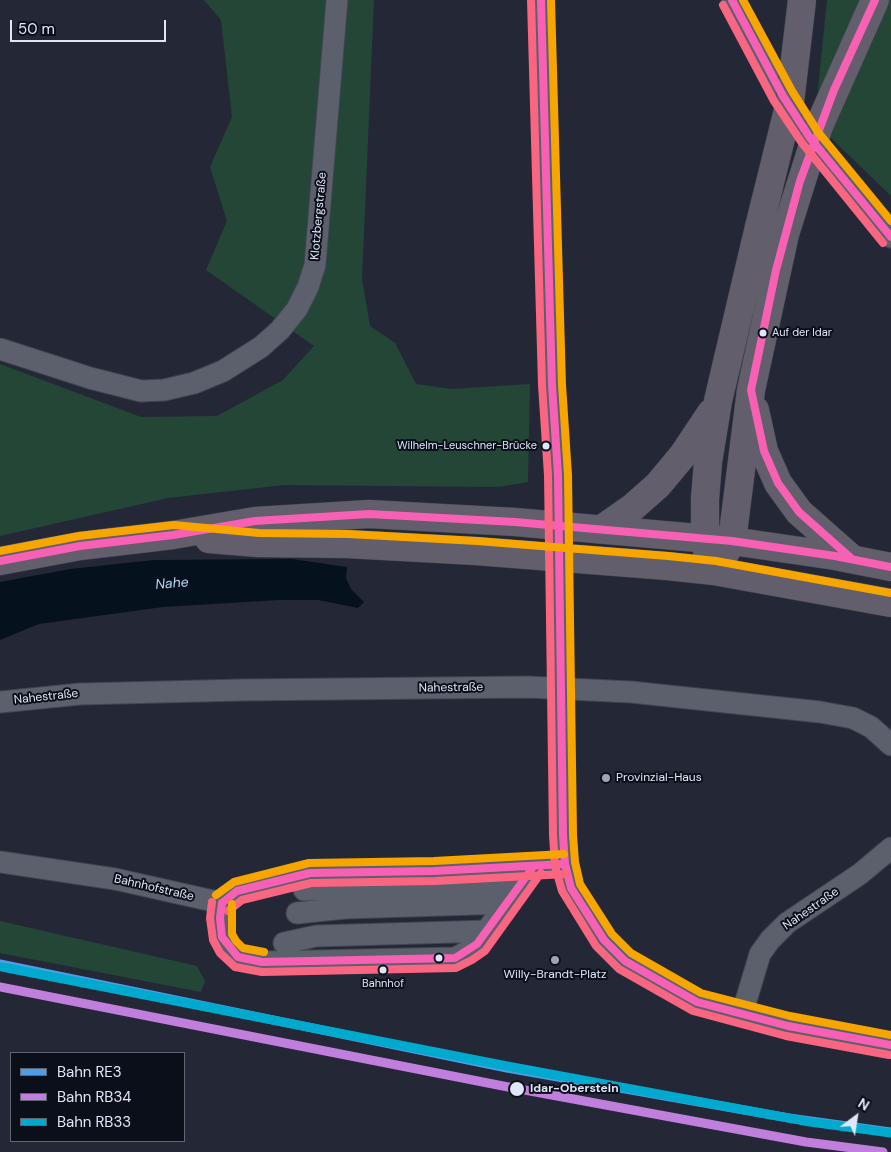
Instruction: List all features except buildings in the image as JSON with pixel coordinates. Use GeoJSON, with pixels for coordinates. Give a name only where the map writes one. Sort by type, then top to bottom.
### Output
{"type":"FeatureCollection","features":[{"type":"Feature","properties":{"kind":"main road"},"geometry":{"type":"LineString","coordinates":[[714,570],[718,540],[751,390],[802,0]]}},
{"type":"Feature","properties":{"kind":"main road"},"geometry":{"type":"LineString","coordinates":[[718,540],[705,499],[708,462],[718,401],[772,231],[875,0]]}},
{"type":"Feature","properties":{"kind":"main road"},"geometry":{"type":"LineString","coordinates":[[751,390],[764,451],[778,483],[799,512],[852,559]]}},
{"type":"Feature","properties":{"kind":"main road"},"geometry":{"type":"LineString","coordinates":[[602,529],[632,508],[658,485],[696,437],[718,401]]}},
{"type":"Feature","properties":{"kind":"main road"},"geometry":{"type":"LineString","coordinates":[[0,561],[80,546],[173,535],[256,521],[369,514],[602,529],[718,540],[852,559],[891,567]]}},
{"type":"Feature","properties":{"kind":"main road"},"geometry":{"type":"LineString","coordinates":[[173,535],[258,543],[347,544],[476,551],[714,570],[891,603]]}},
{"type":"Feature","properties":{"kind":"street","name":"Klotzbergstraße"},"geometry":{"type":"LineString","coordinates":[[0,349],[98,380],[141,390],[164,390],[194,383],[223,371],[261,347],[280,330],[297,309],[308,287],[315,265],[337,0]]}},
{"type":"Feature","properties":{"kind":"street"},"geometry":{"type":"LineString","coordinates":[[541,0],[552,385],[558,475],[563,835],[565,864],[571,888],[604,940],[625,961],[660,984],[690,999],[788,1026],[891,1045]]}},
{"type":"Feature","properties":{"kind":"street"},"geometry":{"type":"LineString","coordinates":[[732,0],[774,80],[810,138],[891,237]]}},
{"type":"Feature","properties":{"kind":"street","name":"Nahestraße"},"geometry":{"type":"LineString","coordinates":[[0,702],[80,694],[226,690],[528,687],[621,692],[820,712],[853,718],[871,727],[891,745]]}},
{"type":"Feature","properties":{"kind":"street","name":"Nahestraße"},"geometry":{"type":"LineString","coordinates":[[742,1014],[760,954],[770,940],[787,923],[860,874],[891,848]]}},
{"type":"Feature","properties":{"kind":"street","name":"Bahnhofstraße"},"geometry":{"type":"LineString","coordinates":[[0,862],[115,879],[222,903]]}},
{"type":"Feature","properties":{"kind":"street"},"geometry":{"type":"LineString","coordinates":[[528,875],[488,931],[467,952],[454,958],[262,962],[238,957],[228,947],[222,937],[220,918],[222,903],[237,891],[307,881],[434,872],[528,875],[565,864]]}},
{"type":"Feature","properties":{"kind":"street"},"geometry":{"type":"LineString","coordinates":[[262,962],[284,942],[298,913],[307,881]]}},
{"type":"Feature","properties":{"kind":"street"},"geometry":{"type":"LineString","coordinates":[[298,913],[346,908],[508,904]]}},
{"type":"Feature","properties":{"kind":"street"},"geometry":{"type":"LineString","coordinates":[[284,942],[316,936],[488,931]]}},
{"type":"Feature","properties":{"kind":"green space"},"geometry":{"type":"Polygon","coordinates":[[[204,0],[374,0],[362,279],[370,326],[395,343],[416,384],[452,389],[530,384],[528,482],[499,487],[284,485],[168,498],[0,536],[0,364],[141,417],[217,416],[283,380],[314,346],[206,270],[227,221],[210,167],[232,117],[221,20],[204,0]]]}},
{"type":"Feature","properties":{"kind":"green space"},"geometry":{"type":"Polygon","coordinates":[[[827,0],[891,0],[891,196],[831,138],[818,89],[827,0]]]}},
{"type":"Feature","properties":{"kind":"green space"},"geometry":{"type":"Polygon","coordinates":[[[0,921],[197,966],[205,981],[201,992],[0,953],[0,921]]]}},
{"type":"Feature","properties":{"kind":"water","name":"Nahe"},"geometry":{"type":"Polygon","coordinates":[[[292,559],[347,567],[346,578],[351,589],[364,602],[358,608],[318,600],[279,600],[163,607],[39,624],[0,640],[0,582],[70,569],[154,560],[292,559]]]}},
{"type":"Feature","properties":{"kind":"rail line","name":"RE3"},"geometry":{"type":"LineString","coordinates":[[0,964],[507,1068],[789,1118],[891,1132]]}},
{"type":"Feature","properties":{"kind":"rail line","name":"RB33"},"geometry":{"type":"LineString","coordinates":[[2,967],[507,1066],[810,1122],[891,1133]]}},
{"type":"Feature","properties":{"kind":"rail line","name":"RB34"},"geometry":{"type":"LineString","coordinates":[[0,987],[503,1086],[806,1142],[883,1152]]}},
{"type":"Feature","properties":{"kind":"transit line"},"geometry":{"type":"LineString","coordinates":[[531,0],[542,385],[548,475],[553,835],[555,866],[562,891],[596,946],[619,969],[693,1011],[786,1036],[889,1055]]}},
{"type":"Feature","properties":{"kind":"transit line"},"geometry":{"type":"LineString","coordinates":[[541,0],[552,385],[558,475],[563,835],[565,864],[571,888],[604,940],[625,961],[697,1002],[788,1026],[891,1045]]}},
{"type":"Feature","properties":{"kind":"transit line"},"geometry":{"type":"LineString","coordinates":[[551,0],[562,385],[568,475],[573,835],[575,862],[580,884],[612,934],[631,953],[701,993],[790,1016],[891,1035]]}},
{"type":"Feature","properties":{"kind":"transit line"},"geometry":{"type":"LineString","coordinates":[[732,0],[783,96],[810,138],[891,237]]}},
{"type":"Feature","properties":{"kind":"transit line"},"geometry":{"type":"LineString","coordinates":[[743,0],[792,91],[818,132],[891,221]]}},
{"type":"Feature","properties":{"kind":"transit line"},"geometry":{"type":"LineString","coordinates":[[852,559],[799,512],[778,483],[764,451],[751,390],[776,270],[800,181],[834,90],[875,0]]}},
{"type":"Feature","properties":{"kind":"transit line"},"geometry":{"type":"LineString","coordinates":[[723,5],[774,101],[802,143],[883,243]]}},
{"type":"Feature","properties":{"kind":"transit line"},"geometry":{"type":"LineString","coordinates":[[0,561],[80,546],[173,535],[255,521],[369,514],[515,522],[732,541],[835,556],[891,567]]}},
{"type":"Feature","properties":{"kind":"transit line"},"geometry":{"type":"LineString","coordinates":[[0,551],[79,536],[174,525],[259,533],[348,534],[477,541],[668,556],[716,561],[891,593]]}},
{"type":"Feature","properties":{"kind":"transit line"},"geometry":{"type":"LineString","coordinates":[[216,895],[234,882],[309,863],[434,861],[564,854]]}},
{"type":"Feature","properties":{"kind":"transit line"},"geometry":{"type":"LineString","coordinates":[[222,903],[237,891],[310,873],[434,871],[565,864]]}},
{"type":"Feature","properties":{"kind":"transit line"},"geometry":{"type":"LineString","coordinates":[[222,903],[220,918],[222,937],[238,957],[262,962],[455,958],[477,944],[533,867]]}},
{"type":"Feature","properties":{"kind":"transit line"},"geometry":{"type":"LineString","coordinates":[[212,902],[210,918],[213,940],[220,953],[235,967],[262,972],[456,968],[485,951],[541,873]]}},
{"type":"Feature","properties":{"kind":"transit line"},"geometry":{"type":"LineString","coordinates":[[228,911],[242,900],[311,883],[435,881],[566,874]]}},
{"type":"Feature","properties":{"kind":"transit line"},"geometry":{"type":"LineString","coordinates":[[232,904],[232,934],[236,941],[243,948],[264,952]]}},
{"type":"Feature","properties":{"kind":"place","name":"Auf der Idar"},"geometry":{"type":"Point","coordinates":[763,333]}},
{"type":"Feature","properties":{"kind":"place","name":"Wilhelm-Leuschner-Brücke"},"geometry":{"type":"Point","coordinates":[546,446]}},
{"type":"Feature","properties":{"kind":"place","name":"Provinzial-Haus"},"geometry":{"type":"Point","coordinates":[606,778]}},
{"type":"Feature","properties":{"kind":"place","name":"Willy-Brandt-Platz"},"geometry":{"type":"Point","coordinates":[555,960]}},
{"type":"Feature","properties":{"kind":"place","name":"Bahnhof"},"geometry":{"type":"Point","coordinates":[383,970]}},
{"type":"Feature","properties":{"kind":"place","name":"Idar-Oberstein"},"geometry":{"type":"Point","coordinates":[517,1089]}}]}
